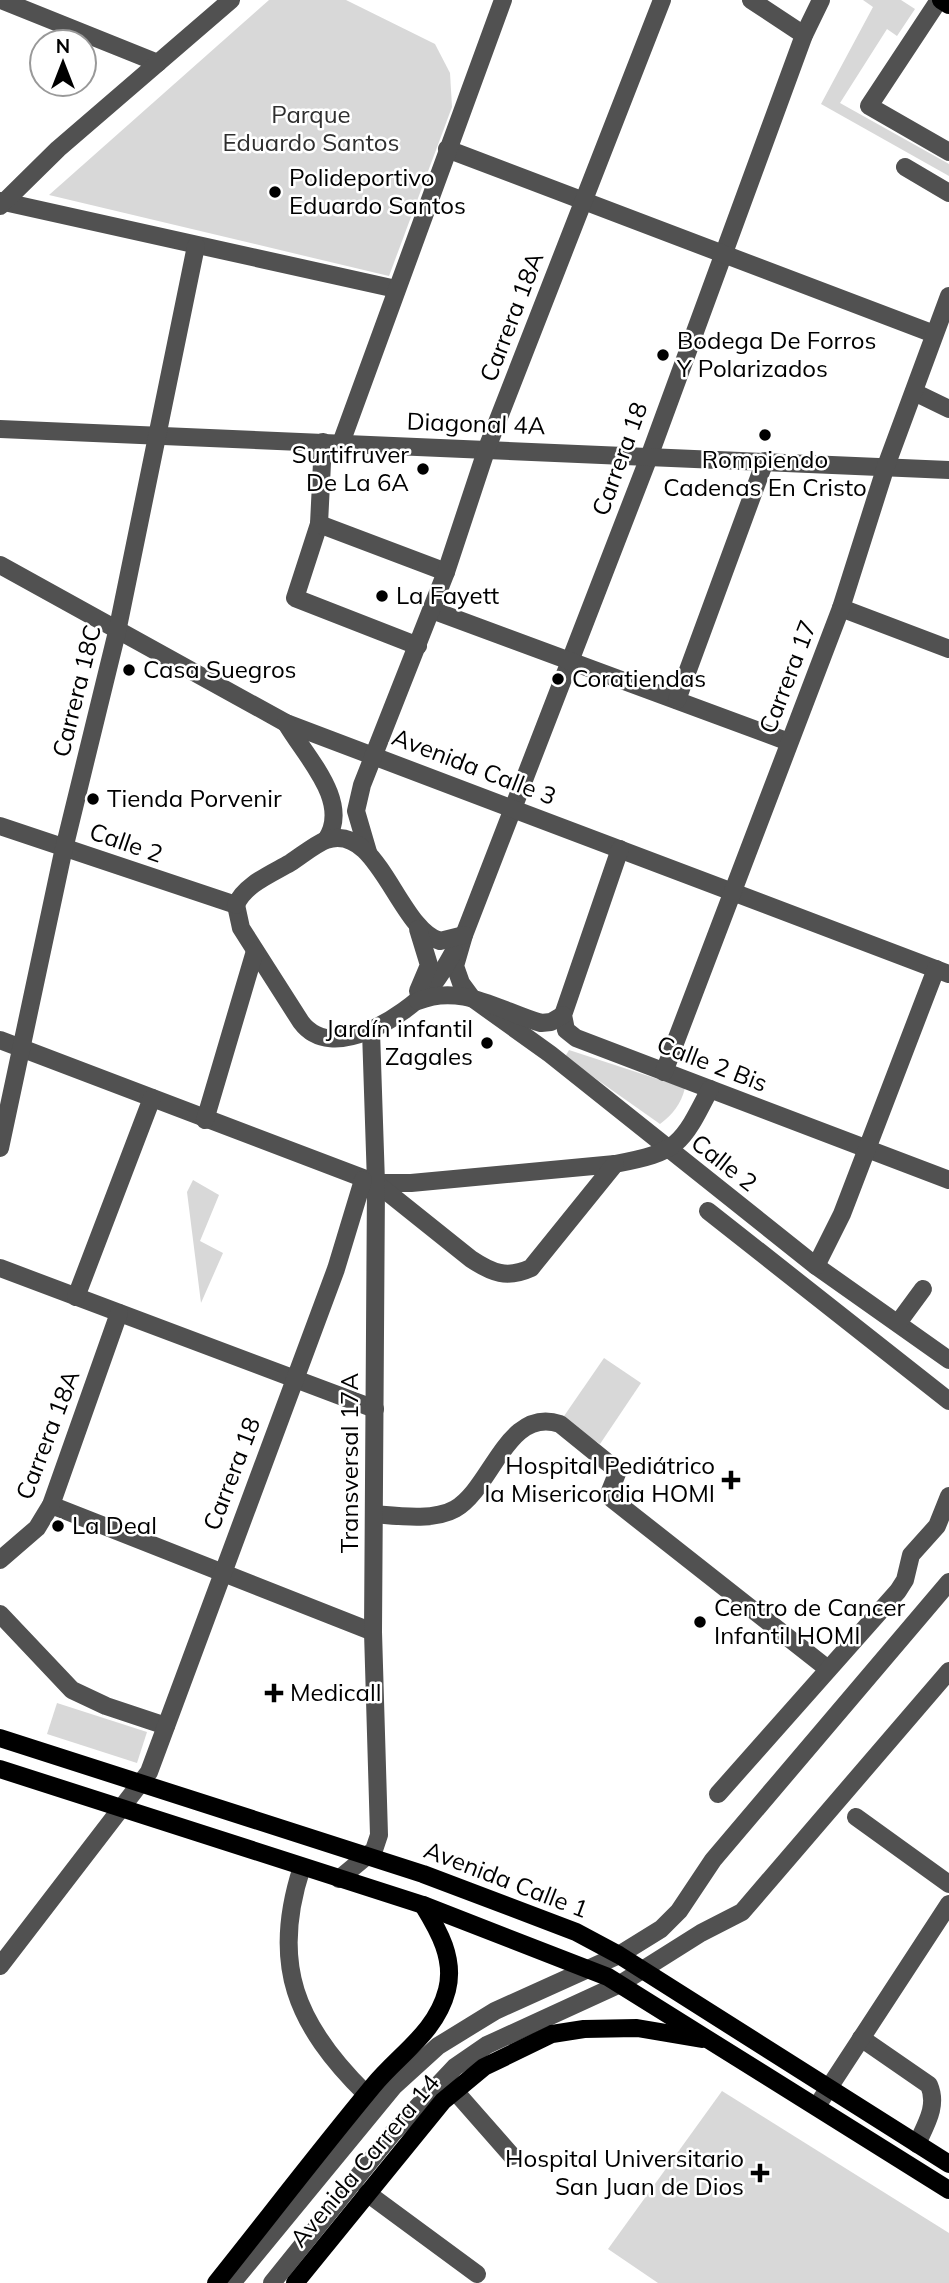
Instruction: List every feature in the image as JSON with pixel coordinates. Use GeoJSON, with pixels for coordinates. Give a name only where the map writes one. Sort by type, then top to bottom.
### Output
{"type":"FeatureCollection","features":[{"type":"Feature","properties":{"kind":"main road"},"geometry":{"type":"LineString","coordinates":[[940,0],[949,5]]}},
{"type":"Feature","properties":{"kind":"main road","name":"Avenida Calle 1"},"geometry":{"type":"LineString","coordinates":[[0,1738],[368,1855],[566,1928],[619,1955],[949,2164]]}},
{"type":"Feature","properties":{"kind":"main road"},"geometry":{"type":"LineString","coordinates":[[0,1769],[120,1810],[423,1905],[588,1969],[620,1984],[716,2042],[949,2190]]}},
{"type":"Feature","properties":{"kind":"main road","name":"Avenida Carrera 14"},"geometry":{"type":"LineString","coordinates":[[216,2283],[366,2094],[395,2061],[424,2037],[447,1990],[449,1961],[446,1948],[423,1905]]}},
{"type":"Feature","properties":{"kind":"main road","name":"Avenida Carrera 14"},"geometry":{"type":"LineString","coordinates":[[295,2283],[454,2090],[484,2067],[552,2034],[606,2028],[637,2028],[716,2042]]}},
{"type":"Feature","properties":{"kind":"street"},"geometry":{"type":"LineString","coordinates":[[1,0],[158,63]]}},
{"type":"Feature","properties":{"kind":"street"},"geometry":{"type":"LineString","coordinates":[[1,203],[58,149],[231,0]]}},
{"type":"Feature","properties":{"kind":"street"},"geometry":{"type":"LineString","coordinates":[[418,646],[295,598],[319,524],[332,443],[396,289],[503,0]]}},
{"type":"Feature","properties":{"kind":"street","name":"Carrera 18A"},"geometry":{"type":"LineString","coordinates":[[368,852],[356,811],[362,785],[432,610],[487,448],[662,0]]}},
{"type":"Feature","properties":{"kind":"street"},"geometry":{"type":"LineString","coordinates":[[751,0],[804,35]]}},
{"type":"Feature","properties":{"kind":"street","name":"Carrera 18"},"geometry":{"type":"LineString","coordinates":[[472,998],[461,983],[455,966],[464,935],[511,807],[571,661],[649,457],[804,35],[821,0]]}},
{"type":"Feature","properties":{"kind":"street"},"geometry":{"type":"LineString","coordinates":[[940,0],[869,106],[949,152]]}},
{"type":"Feature","properties":{"kind":"street"},"geometry":{"type":"LineString","coordinates":[[447,149],[934,334]]}},
{"type":"Feature","properties":{"kind":"street"},"geometry":{"type":"LineString","coordinates":[[905,167],[949,194]]}},
{"type":"Feature","properties":{"kind":"street"},"geometry":{"type":"LineString","coordinates":[[1,203],[396,289]]}},
{"type":"Feature","properties":{"kind":"street","name":"Carrera 18C"},"geometry":{"type":"LineString","coordinates":[[0,1148],[64,848],[117,632],[196,246]]}},
{"type":"Feature","properties":{"kind":"street","name":"Carrera 17"},"geometry":{"type":"LineString","coordinates":[[664,1072],[841,608],[886,466],[949,296]]}},
{"type":"Feature","properties":{"kind":"street"},"geometry":{"type":"LineString","coordinates":[[914,392],[949,409]]}},
{"type":"Feature","properties":{"kind":"street","name":"Diagonal 4A"},"geometry":{"type":"LineString","coordinates":[[0,429],[649,457],[886,466],[947,465]]}},
{"type":"Feature","properties":{"kind":"street"},"geometry":{"type":"LineString","coordinates":[[677,700],[765,461]]}},
{"type":"Feature","properties":{"kind":"street"},"geometry":{"type":"LineString","coordinates":[[319,524],[446,572]]}},
{"type":"Feature","properties":{"kind":"street","name":"Avenida Calle 3"},"geometry":{"type":"LineString","coordinates":[[0,565],[286,723],[943,971]]}},
{"type":"Feature","properties":{"kind":"street"},"geometry":{"type":"LineString","coordinates":[[841,608],[949,649]]}},
{"type":"Feature","properties":{"kind":"street"},"geometry":{"type":"LineString","coordinates":[[432,610],[789,742]]}},
{"type":"Feature","properties":{"kind":"street"},"geometry":{"type":"LineString","coordinates":[[205,1120],[255,951],[241,928],[236,905],[248,889],[326,840],[334,826],[332,799],[286,723]]}},
{"type":"Feature","properties":{"kind":"street","name":"Calle 2"},"geometry":{"type":"LineString","coordinates":[[0,826],[236,905]]}},
{"type":"Feature","properties":{"kind":"street"},"geometry":{"type":"LineString","coordinates":[[326,840],[343,839],[368,852],[414,919],[435,940],[452,940],[464,935]]}},
{"type":"Feature","properties":{"kind":"street"},"geometry":{"type":"LineString","coordinates":[[472,998],[541,1023],[551,1022],[563,1015],[621,849]]}},
{"type":"Feature","properties":{"kind":"street","name":"Carrera 18"},"geometry":{"type":"LineString","coordinates":[[408,1005],[424,983],[429,965],[426,948],[414,919]]}},
{"type":"Feature","properties":{"kind":"street","name":"Carrera 18"},"geometry":{"type":"LineString","coordinates":[[255,951],[306,1029],[320,1036],[346,1038],[371,1031],[435,982],[464,935]]}},
{"type":"Feature","properties":{"kind":"street"},"geometry":{"type":"LineString","coordinates":[[816,1266],[943,971]]}},
{"type":"Feature","properties":{"kind":"street","name":"Carrera 18"},"geometry":{"type":"LineString","coordinates":[[408,1005],[444,994],[472,998]]}},
{"type":"Feature","properties":{"kind":"street","name":"Calle 2"},"geometry":{"type":"LineString","coordinates":[[472,998],[550,1054],[816,1266],[949,1360]]}},
{"type":"Feature","properties":{"kind":"street","name":"Calle 2 Bis"},"geometry":{"type":"LineString","coordinates":[[563,1015],[566,1030],[576,1038],[949,1180]]}},
{"type":"Feature","properties":{"kind":"street","name":"Transversal 17A"},"geometry":{"type":"LineString","coordinates":[[368,1855],[379,1835],[373,1632],[375,1409],[370,1181],[371,1031]]}},
{"type":"Feature","properties":{"kind":"street"},"geometry":{"type":"LineString","coordinates":[[0,1040],[370,1181],[487,1270],[511,1275],[531,1268],[615,1164]]}},
{"type":"Feature","properties":{"kind":"street"},"geometry":{"type":"LineString","coordinates":[[370,1181],[411,1183],[615,1164],[668,1150],[688,1133],[710,1089]]}},
{"type":"Feature","properties":{"kind":"street"},"geometry":{"type":"LineString","coordinates":[[76,1297],[152,1098]]}},
{"type":"Feature","properties":{"kind":"street","name":"Carrera 18"},"geometry":{"type":"LineString","coordinates":[[3,1955],[150,1770],[221,1572],[370,1181]]}},
{"type":"Feature","properties":{"kind":"street"},"geometry":{"type":"LineString","coordinates":[[708,1211],[949,1401]]}},
{"type":"Feature","properties":{"kind":"street"},"geometry":{"type":"LineString","coordinates":[[751,1245],[766,1227]]}},
{"type":"Feature","properties":{"kind":"street"},"geometry":{"type":"LineString","coordinates":[[0,1268],[375,1409]]}},
{"type":"Feature","properties":{"kind":"street"},"geometry":{"type":"LineString","coordinates":[[898,1323],[923,1289]]}},
{"type":"Feature","properties":{"kind":"street","name":"Carrera 18A"},"geometry":{"type":"LineString","coordinates":[[0,1560],[37,1528],[51,1505],[120,1313]]}},
{"type":"Feature","properties":{"kind":"street"},"geometry":{"type":"LineString","coordinates":[[374,1514],[433,1515],[452,1511],[468,1498],[520,1430],[533,1422],[552,1421],[560,1424],[618,1471],[610,1491],[612,1499],[828,1669]]}},
{"type":"Feature","properties":{"kind":"street"},"geometry":{"type":"LineString","coordinates":[[718,1794],[828,1669],[865,1638],[902,1585],[911,1555],[943,1531],[949,1496]]}},
{"type":"Feature","properties":{"kind":"street"},"geometry":{"type":"LineString","coordinates":[[51,1505],[373,1632]]}},
{"type":"Feature","properties":{"kind":"street"},"geometry":{"type":"LineString","coordinates":[[232,2283],[340,2149],[417,2064],[438,2046],[476,2022],[619,1955],[661,1929],[679,1911],[713,1860],[949,1582]]}},
{"type":"Feature","properties":{"kind":"street"},"geometry":{"type":"LineString","coordinates":[[0,1614],[72,1690],[106,1706],[166,1726]]}},
{"type":"Feature","properties":{"kind":"street"},"geometry":{"type":"LineString","coordinates":[[272,2283],[392,2134],[455,2067],[487,2045],[620,1984],[701,1933],[742,1912],[949,1671]]}},
{"type":"Feature","properties":{"kind":"street"},"geometry":{"type":"LineString","coordinates":[[856,1817],[949,1884]]}},
{"type":"Feature","properties":{"kind":"street"},"geometry":{"type":"LineString","coordinates":[[339,1879],[368,1855]]}},
{"type":"Feature","properties":{"kind":"street"},"geometry":{"type":"LineString","coordinates":[[302,1867],[290,1904],[287,1941],[293,1990],[300,2010],[324,2048],[366,2094]]}},
{"type":"Feature","properties":{"kind":"street"},"geometry":{"type":"LineString","coordinates":[[817,2106],[949,1905]]}},
{"type":"Feature","properties":{"kind":"street"},"geometry":{"type":"LineString","coordinates":[[861,2038],[929,2085],[934,2097],[933,2108],[917,2144]]}},
{"type":"Feature","properties":{"kind":"street"},"geometry":{"type":"LineString","coordinates":[[454,2090],[512,2156]]}},
{"type":"Feature","properties":{"kind":"street"},"geometry":{"type":"LineString","coordinates":[[367,2193],[477,2274]]}},
{"type":"Feature","properties":{"kind":"green space","name":"Parque Eduardo Santos"},"geometry":{"type":"Polygon","coordinates":[[[269,0],[346,0],[435,44],[450,73],[452,107],[389,276],[49,195],[269,0]]]}},
{"type":"Feature","properties":{"kind":"green space"},"geometry":{"type":"Polygon","coordinates":[[[863,0],[901,0],[915,9],[897,36],[887,29],[840,103],[949,164],[949,176],[821,104],[873,7],[863,0]]]}},
{"type":"Feature","properties":{"kind":"green space"},"geometry":{"type":"Polygon","coordinates":[[[569,1050],[685,1088],[679,1104],[660,1124],[565,1057],[569,1050]]]}},
{"type":"Feature","properties":{"kind":"green space"},"geometry":{"type":"Polygon","coordinates":[[[193,1180],[219,1195],[200,1241],[223,1253],[201,1303],[187,1192],[193,1180]]]}},
{"type":"Feature","properties":{"kind":"green space"},"geometry":{"type":"Polygon","coordinates":[[[604,1358],[641,1383],[600,1444],[562,1419],[604,1358]]]}},
{"type":"Feature","properties":{"kind":"green space"},"geometry":{"type":"Polygon","coordinates":[[[57,1703],[147,1732],[137,1763],[47,1734],[57,1703]]]}},
{"type":"Feature","properties":{"kind":"green space"},"geometry":{"type":"Polygon","coordinates":[[[722,2091],[949,2233],[949,2283],[658,2283],[608,2249],[722,2091]]]}},
{"type":"Feature","properties":{"kind":"place","name":"Polideportivo Eduardo Santos"},"geometry":{"type":"Point","coordinates":[275,192]}},
{"type":"Feature","properties":{"kind":"place","name":"Bodega De Forros Y Polarizados"},"geometry":{"type":"Point","coordinates":[663,355]}},
{"type":"Feature","properties":{"kind":"place","name":"Rompiendo Cadenas En Cristo"},"geometry":{"type":"Point","coordinates":[765,435]}},
{"type":"Feature","properties":{"kind":"place","name":"Surtifruver De La 6A"},"geometry":{"type":"Point","coordinates":[423,469]}},
{"type":"Feature","properties":{"kind":"place","name":"La Fayett"},"geometry":{"type":"Point","coordinates":[382,596]}},
{"type":"Feature","properties":{"kind":"place","name":"Casa Suegros"},"geometry":{"type":"Point","coordinates":[129,670]}},
{"type":"Feature","properties":{"kind":"place","name":"Coratiendas"},"geometry":{"type":"Point","coordinates":[558,679]}},
{"type":"Feature","properties":{"kind":"place","name":"Tienda Porvenir"},"geometry":{"type":"Point","coordinates":[93,799]}},
{"type":"Feature","properties":{"kind":"place","name":"Jardín infantil Zagales"},"geometry":{"type":"Point","coordinates":[487,1043]}},
{"type":"Feature","properties":{"kind":"place","name":"Hospital Pediátrico la Misericordia HOMI"},"geometry":{"type":"Point","coordinates":[731,1480]}},
{"type":"Feature","properties":{"kind":"place","name":"La Deal"},"geometry":{"type":"Point","coordinates":[58,1526]}},
{"type":"Feature","properties":{"kind":"place","name":"Centro de Cancer Infantil HOMI"},"geometry":{"type":"Point","coordinates":[700,1622]}},
{"type":"Feature","properties":{"kind":"place","name":"Medicall"},"geometry":{"type":"Point","coordinates":[274,1693]}},
{"type":"Feature","properties":{"kind":"place","name":"Hospital Universitario San Juan de Dios"},"geometry":{"type":"Point","coordinates":[760,2173]}}]}
